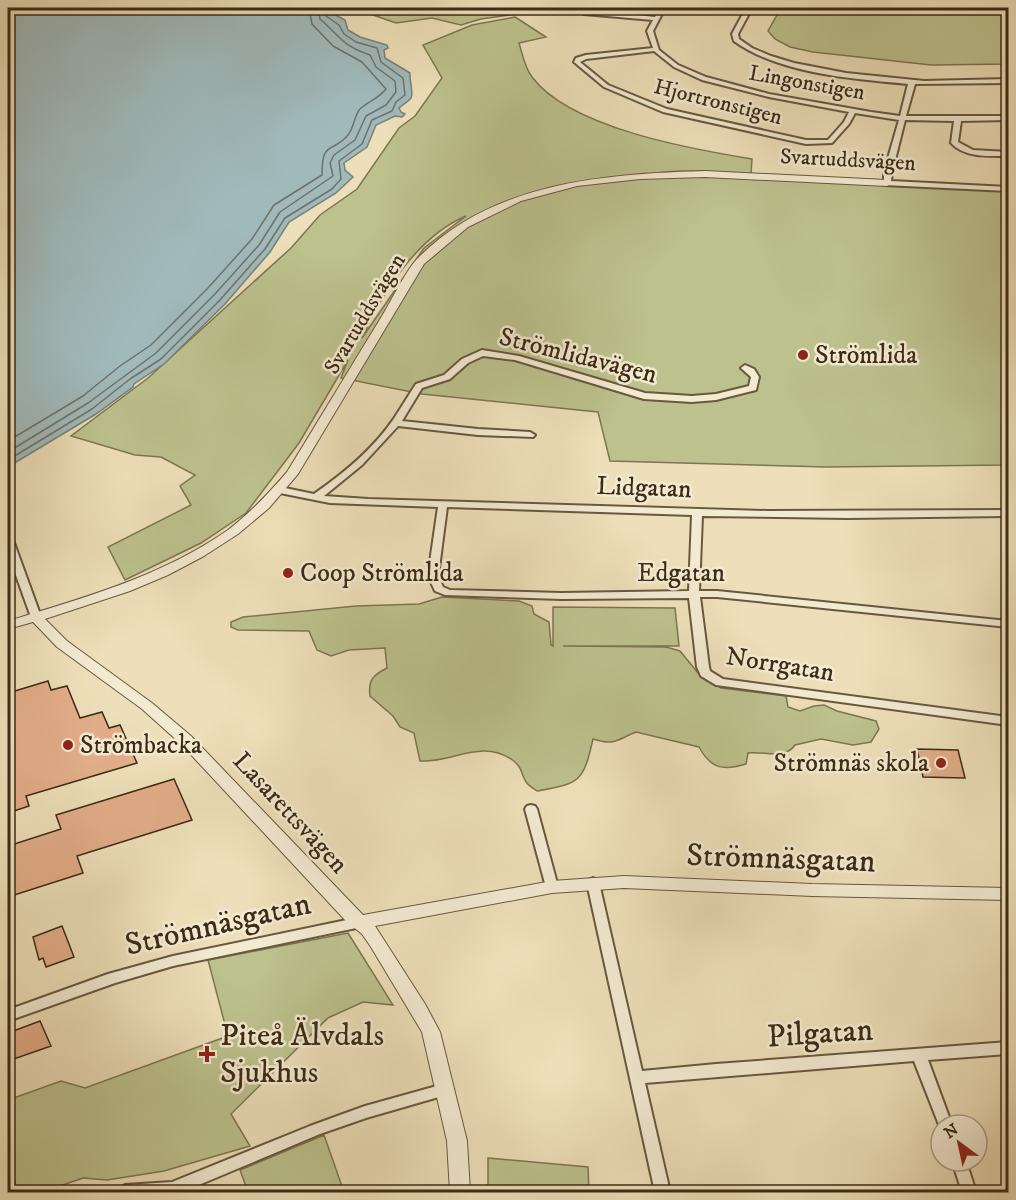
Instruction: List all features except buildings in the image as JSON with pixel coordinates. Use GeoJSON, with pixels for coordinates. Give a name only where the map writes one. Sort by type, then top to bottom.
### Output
{"type":"FeatureCollection","features":[{"type":"Feature","properties":{"kind":"street"},"geometry":{"type":"LineString","coordinates":[[577,8],[584,12],[653,18]]}},
{"type":"Feature","properties":{"kind":"street"},"geometry":{"type":"LineString","coordinates":[[656,49],[649,31],[653,18],[662,8]]}},
{"type":"Feature","properties":{"kind":"street"},"geometry":{"type":"LineString","coordinates":[[749,8],[735,34],[736,40],[750,51],[803,66],[912,82],[1008,81]]}},
{"type":"Feature","properties":{"kind":"street","name":"Hjortronstigen"},"geometry":{"type":"LineString","coordinates":[[656,49],[586,57],[577,62],[610,88],[665,111],[806,142],[830,142],[847,123],[853,110]]}},
{"type":"Feature","properties":{"kind":"street","name":"Lingonstigen"},"geometry":{"type":"LineString","coordinates":[[656,49],[674,64],[717,83],[853,110],[901,118],[1008,118]]}},
{"type":"Feature","properties":{"kind":"street"},"geometry":{"type":"LineString","coordinates":[[887,183],[901,118],[912,82]]}},
{"type":"Feature","properties":{"kind":"street"},"geometry":{"type":"LineString","coordinates":[[958,119],[954,143],[957,147],[975,153],[1008,154]]}},
{"type":"Feature","properties":{"kind":"street","name":"Svartuddsvägen"},"geometry":{"type":"LineString","coordinates":[[8,625],[103,597],[172,568],[234,531],[258,513],[280,490],[312,444],[420,262],[446,237],[481,216],[549,191],[637,176],[722,175],[1008,189]]}},
{"type":"Feature","properties":{"kind":"street","name":"Strömlidavägen"},"geometry":{"type":"LineString","coordinates":[[316,497],[340,482],[367,456],[396,423],[419,386],[447,377],[465,361],[482,353],[516,358],[618,389],[664,398],[716,397],[748,390],[753,388],[755,378],[751,371],[745,368]]}},
{"type":"Feature","properties":{"kind":"street"},"geometry":{"type":"LineString","coordinates":[[396,423],[530,435]]}},
{"type":"Feature","properties":{"kind":"street","name":"Lidgatan"},"geometry":{"type":"LineString","coordinates":[[280,490],[316,497],[368,502],[913,516],[1008,513]]}},
{"type":"Feature","properties":{"kind":"street","name":"Edgatan"},"geometry":{"type":"LineString","coordinates":[[443,504],[434,576],[439,589],[449,593],[561,596],[694,593],[756,597],[1008,624]]}},
{"type":"Feature","properties":{"kind":"street","name":"Norrgatan"},"geometry":{"type":"LineString","coordinates":[[697,512],[694,593],[705,673],[720,682],[1008,721]]}},
{"type":"Feature","properties":{"kind":"street"},"geometry":{"type":"LineString","coordinates":[[8,540],[36,616]]}},
{"type":"Feature","properties":{"kind":"street","name":"Lasarettsvägen"},"geometry":{"type":"LineString","coordinates":[[36,616],[62,644],[147,706],[186,740],[351,915],[368,929],[403,982],[431,1032],[456,1141],[460,1192]]}},
{"type":"Feature","properties":{"kind":"street"},"geometry":{"type":"LineString","coordinates":[[531,809],[546,857],[552,887]]}},
{"type":"Feature","properties":{"kind":"street","name":"Strömnäsgatan"},"geometry":{"type":"LineString","coordinates":[[8,1016],[113,978],[173,961],[361,922],[552,887],[593,883],[654,882],[812,890],[1008,894]]}},
{"type":"Feature","properties":{"kind":"street"},"geometry":{"type":"LineString","coordinates":[[593,883],[662,1192]]}},
{"type":"Feature","properties":{"kind":"street","name":"Pilgatan"},"geometry":{"type":"LineString","coordinates":[[636,1078],[1008,1048]]}},
{"type":"Feature","properties":{"kind":"street"},"geometry":{"type":"LineString","coordinates":[[919,1056],[940,1113]]}},
{"type":"Feature","properties":{"kind":"street"},"geometry":{"type":"LineString","coordinates":[[125,1192],[169,1191],[365,1112],[444,1090]]}},
{"type":"Feature","properties":{"kind":"street"},"geometry":{"type":"LineString","coordinates":[[962,1173],[969,1192]]}},
{"type":"Feature","properties":{"kind":"green space"},"geometry":{"type":"Polygon","coordinates":[[[367,8],[532,8],[531,12],[481,19],[461,25],[432,18],[396,23],[373,15],[367,8]]]}},
{"type":"Feature","properties":{"kind":"green space"},"geometry":{"type":"Polygon","coordinates":[[[781,8],[1008,8],[1008,64],[931,65],[813,52],[790,47],[775,39],[768,31],[781,8]]]}},
{"type":"Feature","properties":{"kind":"green space"},"geometry":{"type":"Polygon","coordinates":[[[515,17],[546,37],[519,43],[526,65],[532,77],[550,95],[574,110],[602,123],[633,133],[697,149],[752,159],[751,174],[680,171],[655,173],[1008,189],[1008,465],[826,467],[610,461],[598,412],[422,394],[341,378],[348,360],[299,443],[246,513],[201,543],[125,580],[108,547],[191,505],[180,486],[195,475],[161,457],[135,455],[71,436],[148,378],[291,248],[320,215],[357,189],[399,128],[415,116],[442,78],[423,45],[472,25],[515,17]],[[466,216],[432,237],[417,252],[391,285],[362,338],[424,248],[466,216]]]}},
{"type":"Feature","properties":{"kind":"green space"},"geometry":{"type":"Polygon","coordinates":[[[442,597],[519,601],[532,606],[534,614],[549,622],[551,645],[553,646],[553,607],[675,608],[679,646],[563,646],[666,647],[680,651],[698,673],[721,688],[786,696],[788,707],[800,711],[824,705],[837,711],[876,721],[879,729],[871,742],[853,745],[821,739],[795,745],[791,750],[780,754],[748,753],[746,764],[731,767],[713,764],[699,747],[636,732],[611,742],[593,739],[586,765],[577,778],[562,786],[537,791],[526,782],[518,765],[500,753],[477,751],[432,761],[420,761],[414,733],[400,727],[393,716],[370,696],[372,679],[387,668],[385,648],[349,650],[331,656],[317,650],[309,631],[238,630],[231,627],[231,622],[243,617],[356,606],[419,604],[442,597]]]}},
{"type":"Feature","properties":{"kind":"green space"},"geometry":{"type":"Polygon","coordinates":[[[348,933],[393,1005],[363,1002],[328,1018],[231,1114],[250,1146],[164,1171],[107,1180],[83,1178],[42,1192],[17,1192],[8,1145],[8,1100],[61,1081],[85,1088],[228,1036],[208,960],[348,933]]]}},
{"type":"Feature","properties":{"kind":"green space"},"geometry":{"type":"Polygon","coordinates":[[[324,1135],[344,1192],[248,1192],[240,1170],[324,1135]]]}},
{"type":"Feature","properties":{"kind":"green space"},"geometry":{"type":"Polygon","coordinates":[[[488,1158],[588,1167],[589,1192],[488,1192],[488,1158]]]}},
{"type":"Feature","properties":{"kind":"water"},"geometry":{"type":"Polygon","coordinates":[[[8,8],[334,8],[330,12],[345,20],[348,30],[360,37],[387,45],[388,48],[384,50],[385,58],[410,73],[412,96],[399,108],[405,114],[402,117],[395,116],[376,125],[367,147],[344,163],[345,170],[353,177],[336,193],[289,222],[270,252],[225,304],[164,364],[96,414],[8,467],[8,8]]]}},
{"type":"Feature","properties":{"kind":"place","name":"Strömlida"},"geometry":{"type":"Point","coordinates":[803,355]}},
{"type":"Feature","properties":{"kind":"place","name":"Coop Strömlida"},"geometry":{"type":"Point","coordinates":[288,573]}},
{"type":"Feature","properties":{"kind":"place","name":"Strömbacka"},"geometry":{"type":"Point","coordinates":[68,745]}},
{"type":"Feature","properties":{"kind":"place","name":"Strömnäs skola"},"geometry":{"type":"Point","coordinates":[941,763]}},
{"type":"Feature","properties":{"kind":"place","name":"Piteå Älvdals Sjukhus"},"geometry":{"type":"Point","coordinates":[207,1054]}}]}
